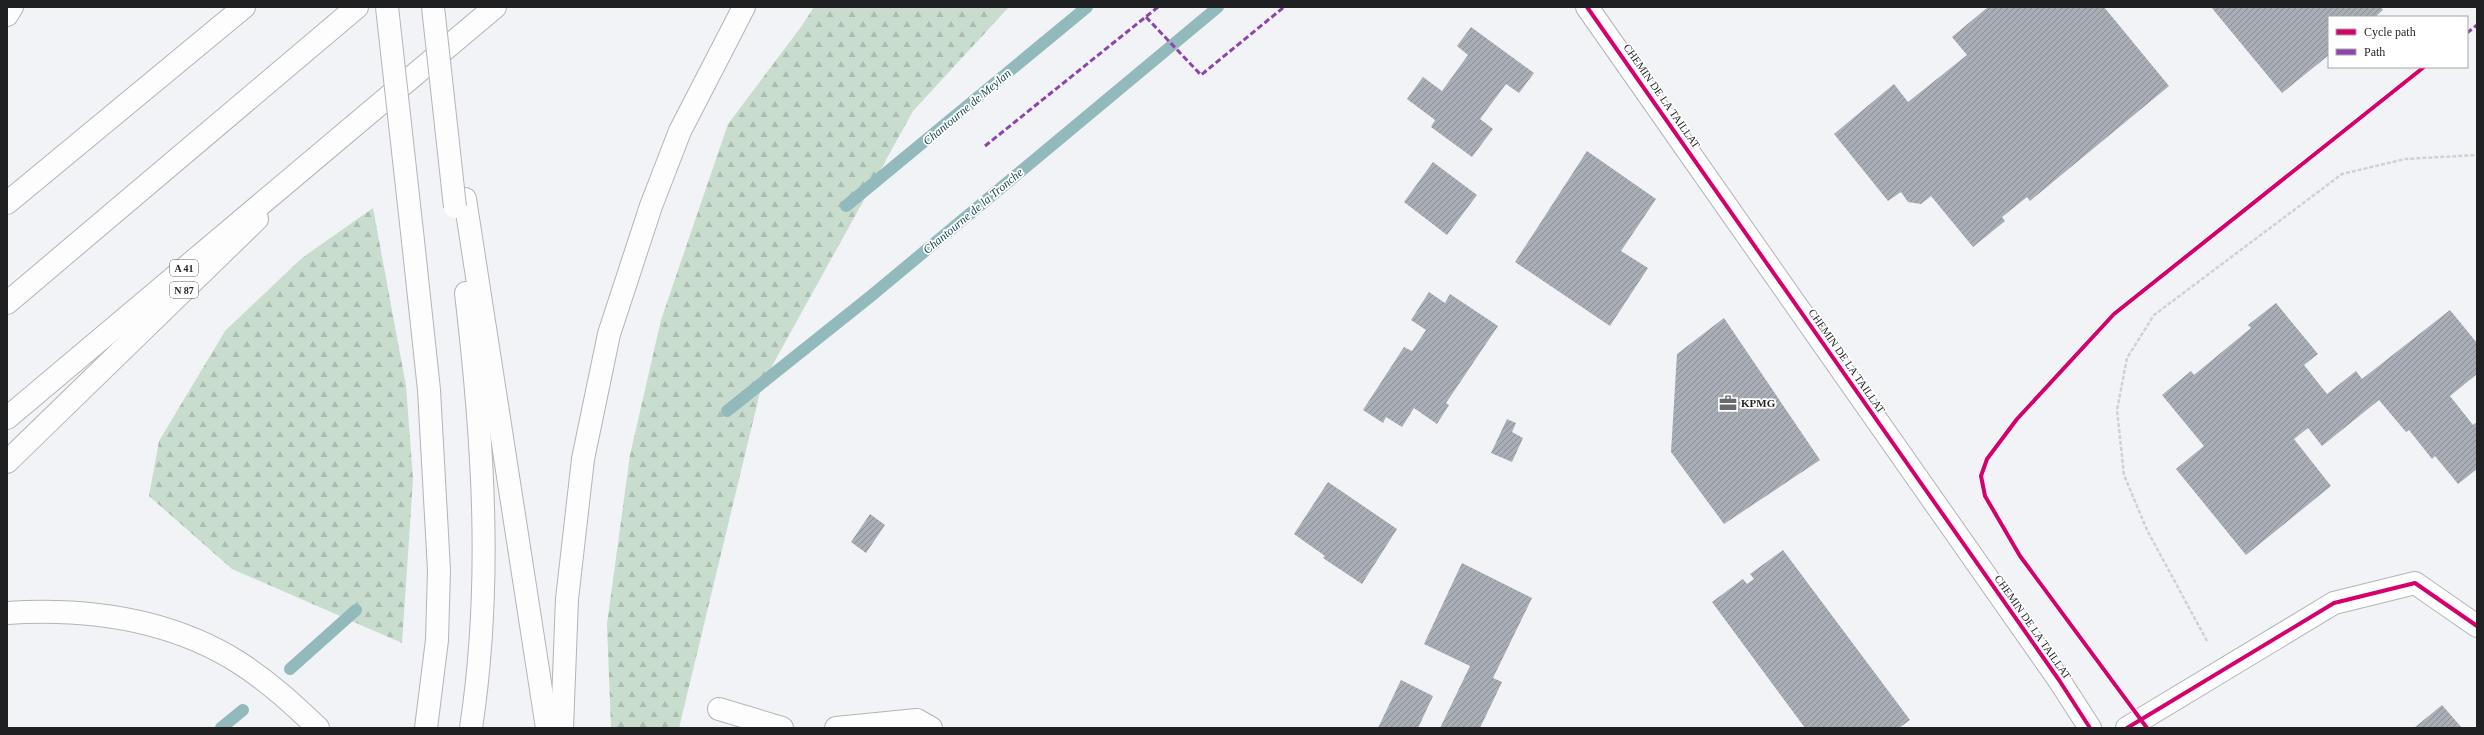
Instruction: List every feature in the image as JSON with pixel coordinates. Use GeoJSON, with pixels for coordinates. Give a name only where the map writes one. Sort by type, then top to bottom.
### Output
{"type":"FeatureCollection","features":[{"type":"Feature","properties":{"kind":"main road"},"geometry":{"type":"LineString","coordinates":[[7,15],[12,7]]}},
{"type":"Feature","properties":{"kind":"main road"},"geometry":{"type":"LineString","coordinates":[[7,204],[244,7]]}},
{"type":"Feature","properties":{"kind":"main road"},"geometry":{"type":"LineString","coordinates":[[7,302],[357,7]]}},
{"type":"Feature","properties":{"kind":"main road"},"geometry":{"type":"LineString","coordinates":[[387,7],[429,390],[439,570],[437,640],[426,728]]}},
{"type":"Feature","properties":{"kind":"main road"},"geometry":{"type":"LineString","coordinates":[[433,7],[460,203],[548,728]]}},
{"type":"Feature","properties":{"kind":"main road","name":"A 41"},"geometry":{"type":"LineString","coordinates":[[7,418],[361,118],[496,7]]}},
{"type":"Feature","properties":{"kind":"main road"},"geometry":{"type":"LineString","coordinates":[[562,728],[567,599],[583,459],[610,334],[651,206],[680,131],[744,7]]}},
{"type":"Feature","properties":{"kind":"main road","name":"CHEMIN DE LA TAILLAT"},"geometry":{"type":"LineString","coordinates":[[1587,7],[2050,667],[2090,728]]}},
{"type":"Feature","properties":{"kind":"main road","name":"N 87"},"geometry":{"type":"LineString","coordinates":[[7,462],[361,118]]}},
{"type":"Feature","properties":{"kind":"main road"},"geometry":{"type":"LineString","coordinates":[[460,203],[484,504],[485,579],[480,662],[471,728]]}},
{"type":"Feature","properties":{"kind":"main road"},"geometry":{"type":"LineString","coordinates":[[2127,728],[2224,672],[2334,603],[2415,583],[2477,626]]}},
{"type":"Feature","properties":{"kind":"main road"},"geometry":{"type":"LineString","coordinates":[[7,613],[77,612],[125,618],[174,632],[238,662],[291,702],[318,728]]}},
{"type":"Feature","properties":{"kind":"main road"},"geometry":{"type":"LineString","coordinates":[[719,710],[782,728]]}},
{"type":"Feature","properties":{"kind":"main road"},"geometry":{"type":"LineString","coordinates":[[836,728],[917,720],[931,728]]}},
{"type":"Feature","properties":{"kind":"path"},"geometry":{"type":"LineString","coordinates":[[2224,672],[2147,530],[2124,475],[2117,410],[2127,358],[2154,315],[2342,174],[2405,158],[2477,155]]}},
{"type":"Feature","properties":{"kind":"green space"},"geometry":{"type":"Polygon","coordinates":[[[814,7],[1009,7],[913,111],[762,384],[679,728],[611,728],[607,624],[630,455],[661,320],[728,124],[801,27],[814,7]]]}},
{"type":"Feature","properties":{"kind":"green space"},"geometry":{"type":"Polygon","coordinates":[[[373,208],[406,386],[413,479],[402,643],[232,569],[149,496],[159,441],[225,331],[302,258],[373,208]]]}},
{"type":"Feature","properties":{"kind":"building"},"geometry":{"type":"Polygon","coordinates":[[[1988,7],[2104,7],[2169,86],[2030,201],[2027,197],[2002,217],[2005,221],[1973,247],[1931,196],[1921,204],[1908,202],[1901,192],[1888,201],[1834,134],[1894,84],[1908,102],[1967,55],[1952,37],[1988,7]]]}},
{"type":"Feature","properties":{"kind":"building"},"geometry":{"type":"Polygon","coordinates":[[[2211,7],[2381,7],[2383,10],[2376,16],[2328,16],[2328,56],[2282,93],[2211,7]]]}},
{"type":"Feature","properties":{"kind":"building"},"geometry":{"type":"Polygon","coordinates":[[[1471,27],[1534,73],[1519,93],[1506,84],[1480,119],[1493,129],[1472,157],[1431,127],[1435,120],[1407,99],[1423,77],[1442,91],[1468,55],[1457,46],[1471,27]]]}},
{"type":"Feature","properties":{"kind":"building"},"geometry":{"type":"Polygon","coordinates":[[[1587,151],[1656,199],[1621,251],[1648,268],[1610,326],[1515,262],[1587,151]]]}},
{"type":"Feature","properties":{"kind":"building"},"geometry":{"type":"Polygon","coordinates":[[[1433,162],[1477,195],[1447,235],[1404,202],[1433,162]]]}},
{"type":"Feature","properties":{"kind":"building"},"geometry":{"type":"Polygon","coordinates":[[[1429,292],[1445,303],[1450,294],[1498,326],[1446,403],[1449,405],[1437,424],[1414,408],[1402,427],[1386,417],[1383,423],[1363,410],[1404,347],[1412,351],[1426,330],[1411,320],[1429,292]]]}},
{"type":"Feature","properties":{"kind":"building"},"geometry":{"type":"Polygon","coordinates":[[[2276,303],[2318,354],[2304,365],[2327,394],[2356,371],[2362,379],[2450,310],[2477,343],[2477,374],[2450,396],[2473,425],[2477,422],[2477,469],[2458,484],[2435,456],[2432,459],[2409,430],[2406,432],[2379,400],[2322,446],[2308,428],[2294,439],[2331,486],[2246,555],[2176,469],[2204,446],[2162,395],[2191,371],[2194,375],[2251,328],[2248,325],[2276,303]]]}},
{"type":"Feature","properties":{"kind":"building","name":"KPMG"},"geometry":{"type":"Polygon","coordinates":[[[1724,318],[1820,460],[1724,524],[1671,452],[1677,354],[1724,318]]]}},
{"type":"Feature","properties":{"kind":"building"},"geometry":{"type":"Polygon","coordinates":[[[1507,419],[1516,423],[1512,432],[1523,438],[1512,462],[1491,453],[1507,419]]]}},
{"type":"Feature","properties":{"kind":"building"},"geometry":{"type":"Polygon","coordinates":[[[1328,482],[1397,529],[1362,584],[1323,558],[1325,556],[1294,534],[1328,482]]]}},
{"type":"Feature","properties":{"kind":"building"},"geometry":{"type":"Polygon","coordinates":[[[870,514],[885,525],[866,553],[851,542],[870,514]]]}},
{"type":"Feature","properties":{"kind":"building"},"geometry":{"type":"Polygon","coordinates":[[[1783,550],[1910,720],[1899,728],[1805,728],[1712,602],[1743,579],[1747,584],[1754,579],[1750,574],[1783,550]]]}},
{"type":"Feature","properties":{"kind":"building"},"geometry":{"type":"Polygon","coordinates":[[[1462,563],[1532,598],[1493,678],[1502,682],[1480,728],[1440,728],[1470,666],[1424,644],[1462,563]]]}},
{"type":"Feature","properties":{"kind":"building"},"geometry":{"type":"Polygon","coordinates":[[[1401,680],[1433,696],[1418,728],[1378,728],[1401,680]]]}},
{"type":"Feature","properties":{"kind":"building"},"geometry":{"type":"Polygon","coordinates":[[[2442,705],[2462,728],[2414,728],[2442,705]]]}},
{"type":"Feature","properties":{"kind":"waterway","name":"Chantourne de Meylan"},"geometry":{"type":"LineString","coordinates":[[846,206],[1087,7]]}},
{"type":"Feature","properties":{"kind":"waterway","name":"Chantourne de la Tronche"},"geometry":{"type":"LineString","coordinates":[[727,411],[871,296],[1218,7]]}},
{"type":"Feature","properties":{"kind":"waterway","name":"Chantourne de Meylan"},"geometry":{"type":"LineString","coordinates":[[290,669],[356,610]]}},
{"type":"Feature","properties":{"kind":"waterway","name":"Chantourne de Meylan"},"geometry":{"type":"LineString","coordinates":[[221,728],[243,710]]}},
{"type":"Feature","properties":{"kind":"marked path"},"geometry":{"type":"LineString","coordinates":[[985,146],[1158,7]]}},
{"type":"Feature","properties":{"kind":"marked path"},"geometry":{"type":"LineString","coordinates":[[1146,17],[1201,75],[1284,7]]}},
{"type":"Feature","properties":{"kind":"marked path"},"geometry":{"type":"LineString","coordinates":[[2468,32],[2477,25]]}},
{"type":"Feature","properties":{"kind":"cycle path"},"geometry":{"type":"LineString","coordinates":[[1587,7],[2059,680],[2090,728]]}},
{"type":"Feature","properties":{"kind":"cycle path"},"geometry":{"type":"LineString","coordinates":[[2147,728],[2020,556],[1985,496],[1981,476],[1987,459],[2017,419],[2114,314],[2423,68]]}},
{"type":"Feature","properties":{"kind":"cycle path"},"geometry":{"type":"LineString","coordinates":[[2127,728],[2334,603],[2415,583],[2477,626]]}},
{"type":"Feature","properties":{"kind":"place","name":"KPMG"},"geometry":{"type":"Point","coordinates":[1728,403]}}]}
